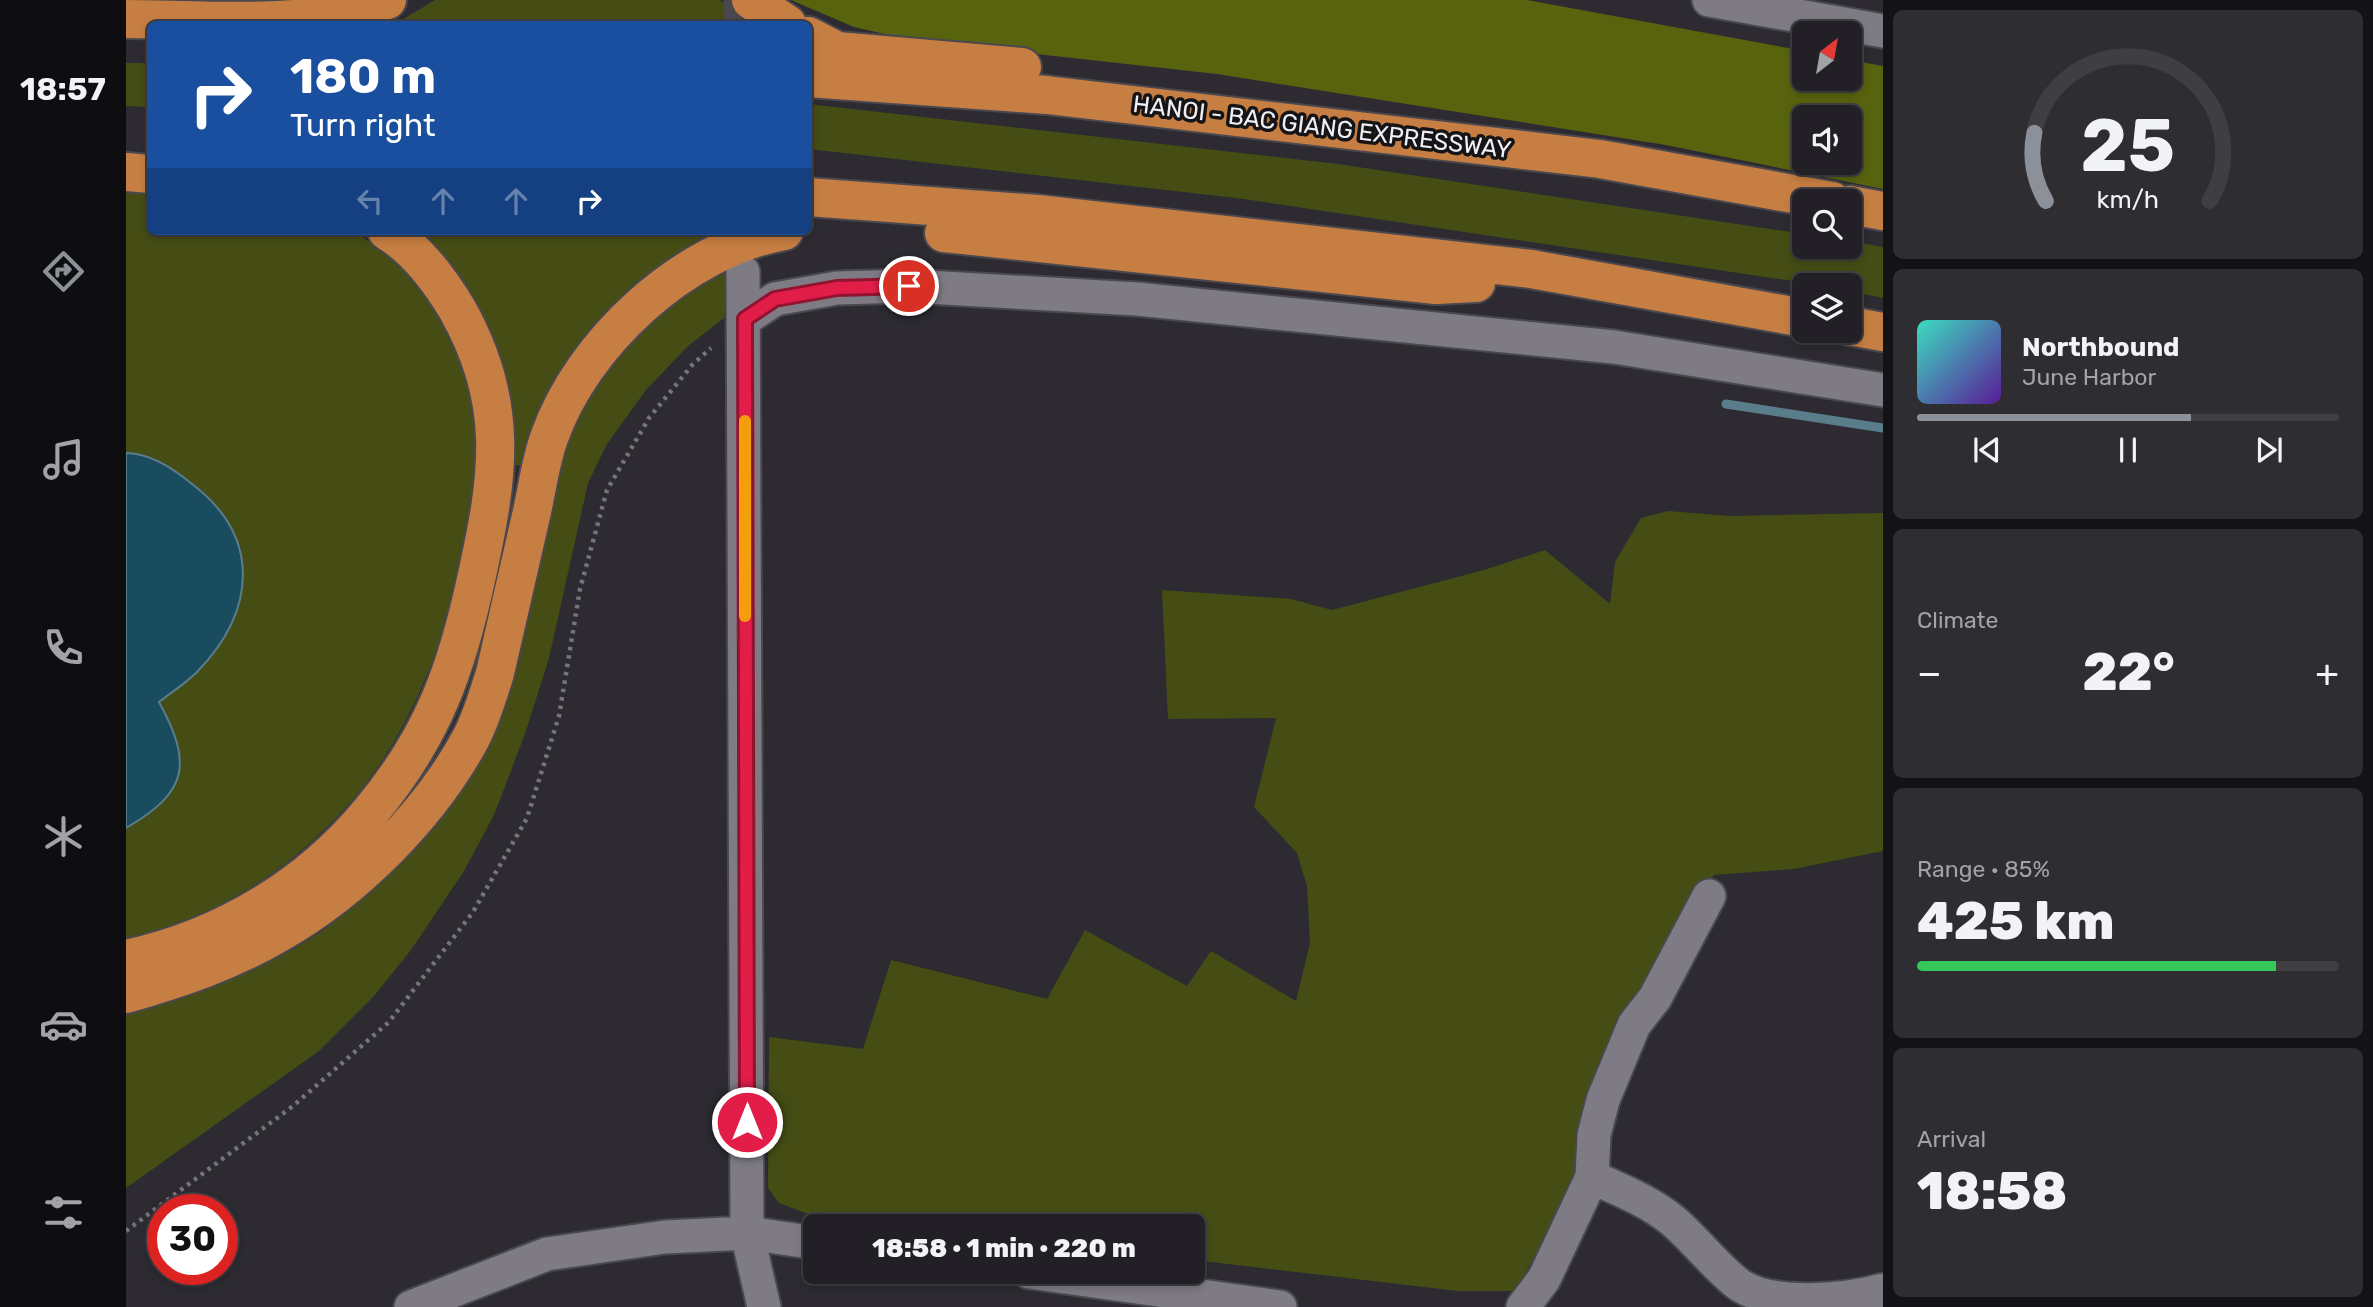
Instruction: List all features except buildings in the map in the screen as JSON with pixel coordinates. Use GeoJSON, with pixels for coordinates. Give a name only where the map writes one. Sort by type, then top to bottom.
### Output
{"type":"FeatureCollection","features":[{"type":"Feature","properties":{"kind":"highway"},"geometry":{"type":"LineString","coordinates":[[126,19],[268,19],[355,12],[387,0]]}},
{"type":"Feature","properties":{"kind":"highway"},"geometry":{"type":"LineString","coordinates":[[751,0],[782,21]]}},
{"type":"Feature","properties":{"kind":"highway"},"geometry":{"type":"LineString","coordinates":[[126,38],[147,39]]}},
{"type":"Feature","properties":{"kind":"highway"},"geometry":{"type":"LineString","coordinates":[[812,38],[836,51],[1044,69],[1425,112],[1600,159]]}},
{"type":"Feature","properties":{"kind":"highway","name":"HANOI - BAC GIANG EXPRESSWAY"},"geometry":{"type":"LineString","coordinates":[[812,78],[1047,95],[1600,159],[1792,194]]}},
{"type":"Feature","properties":{"kind":"highway"},"geometry":{"type":"LineString","coordinates":[[126,157],[147,158]]}},
{"type":"Feature","properties":{"kind":"highway"},"geometry":{"type":"LineString","coordinates":[[126,172],[147,174]]}},
{"type":"Feature","properties":{"kind":"highway"},"geometry":{"type":"LineString","coordinates":[[812,197],[1038,214],[1576,276],[1792,316]]}},
{"type":"Feature","properties":{"kind":"highway"},"geometry":{"type":"LineString","coordinates":[[1862,207],[1883,211]]}},
{"type":"Feature","properties":{"kind":"highway"},"geometry":{"type":"LineString","coordinates":[[812,226],[847,223],[1436,285],[1576,276]]}},
{"type":"Feature","properties":{"kind":"highway"},"geometry":{"type":"LineString","coordinates":[[126,959],[207,935],[252,912],[337,848],[390,788],[419,744],[449,683],[460,653],[492,510],[496,483],[495,417],[469,331],[437,279],[406,245],[392,235]]}},
{"type":"Feature","properties":{"kind":"highway"},"geometry":{"type":"LineString","coordinates":[[126,994],[205,968],[278,934],[320,907],[399,835],[454,765],[483,710],[495,673],[549,438],[580,376],[627,318],[674,280],[736,246],[771,235]]}},
{"type":"Feature","properties":{"kind":"highway"},"geometry":{"type":"LineString","coordinates":[[1862,328],[1883,332]]}},
{"type":"Feature","properties":{"kind":"street"},"geometry":{"type":"LineString","coordinates":[[1709,0],[1883,31]]}},
{"type":"Feature","properties":{"kind":"street"},"geometry":{"type":"LineString","coordinates":[[743,272],[747,1233],[764,1307]]}},
{"type":"Feature","properties":{"kind":"street"},"geometry":{"type":"LineString","coordinates":[[745,319],[775,299],[837,288],[909,286],[1124,298],[1614,347],[1883,390]]}},
{"type":"Feature","properties":{"kind":"street"},"geometry":{"type":"LineString","coordinates":[[1523,1307],[1544,1279],[1592,1177],[1594,1135],[1603,1100],[1634,1025],[1655,998],[1709,896]]}},
{"type":"Feature","properties":{"kind":"street"},"geometry":{"type":"LineString","coordinates":[[1592,1177],[1670,1218],[1742,1287],[1776,1297],[1815,1301],[1862,1296],[1883,1290]]}},
{"type":"Feature","properties":{"kind":"street"},"geometry":{"type":"LineString","coordinates":[[411,1307],[547,1254],[665,1237],[747,1233],[803,1241]]}},
{"type":"Feature","properties":{"kind":"street"},"geometry":{"type":"LineString","coordinates":[[1115,1284],[1280,1307]]}},
{"type":"Feature","properties":{"kind":"green space"},"geometry":{"type":"Polygon","coordinates":[[[435,0],[720,0],[746,21],[400,21],[435,0]]]}},
{"type":"Feature","properties":{"kind":"green space"},"geometry":{"type":"Polygon","coordinates":[[[791,0],[1527,0],[1792,49],[1792,91],[1862,91],[1862,62],[1883,66],[1883,189],[1814,175],[1862,175],[1862,105],[1792,105],[1792,171],[1666,145],[1217,74],[911,40],[854,27],[791,0]]]}},
{"type":"Feature","properties":{"kind":"green space"},"geometry":{"type":"Polygon","coordinates":[[[126,63],[147,63],[147,107],[126,106],[126,63]]]}},
{"type":"Feature","properties":{"kind":"green space"},"geometry":{"type":"Polygon","coordinates":[[[812,104],[1338,164],[1792,232],[1792,259],[1862,259],[1862,243],[1883,247],[1883,298],[1862,294],[1862,273],[1792,273],[1792,281],[1244,199],[812,149],[812,104]]]}},
{"type":"Feature","properties":{"kind":"green space"},"geometry":{"type":"Polygon","coordinates":[[[126,183],[147,184],[147,235],[359,235],[385,253],[412,280],[435,311],[454,345],[476,420],[480,459],[474,520],[436,650],[410,712],[376,769],[333,821],[309,844],[262,880],[212,909],[126,942],[126,828],[162,802],[179,775],[177,742],[159,702],[197,672],[233,623],[241,549],[224,516],[201,490],[132,453],[126,453],[126,183]]]}},
{"type":"Feature","properties":{"kind":"green space"},"geometry":{"type":"Polygon","coordinates":[[[421,235],[722,235],[713,239],[522,466],[515,465],[510,402],[421,235]]]}},
{"type":"Feature","properties":{"kind":"green space"},"geometry":{"type":"Polygon","coordinates":[[[734,269],[724,318],[688,346],[646,390],[607,444],[588,483],[549,658],[525,734],[494,815],[464,871],[411,950],[374,996],[319,1051],[126,1188],[126,1010],[164,1003],[292,950],[325,929],[357,902],[440,809],[572,411],[642,323],[712,278],[734,269]]]}},
{"type":"Feature","properties":{"kind":"green space"},"geometry":{"type":"Polygon","coordinates":[[[1668,511],[1730,516],[1883,513],[1883,851],[1794,869],[1714,875],[1675,937],[1580,1177],[1515,1291],[1458,1291],[1205,1261],[1205,1214],[808,1214],[779,1203],[768,1188],[769,1037],[863,1049],[891,960],[1047,999],[1085,930],[1187,986],[1211,951],[1296,1001],[1310,943],[1307,886],[1297,853],[1254,807],[1276,718],[1168,719],[1162,590],[1291,599],[1332,610],[1484,570],[1545,550],[1610,604],[1615,562],[1641,518],[1668,511]]]}},
{"type":"Feature","properties":{"kind":"water"},"geometry":{"type":"Polygon","coordinates":[[[126,453],[153,459],[170,468],[215,505],[231,528],[240,551],[243,576],[240,600],[231,625],[216,649],[193,676],[159,702],[177,743],[180,760],[173,789],[147,815],[126,828],[126,453]]]}},
{"type":"Feature","properties":{"kind":"waterway"},"geometry":{"type":"LineString","coordinates":[[1726,404],[1883,428]]}},
{"type":"Feature","properties":{"kind":"tunnel"},"geometry":{"type":"LineString","coordinates":[[740,0],[740,21]]}},
{"type":"Feature","properties":{"kind":"slow traffic"},"geometry":{"type":"LineString","coordinates":[[745,421],[745,616]]}},
{"type":"Feature","properties":{"kind":"route"},"geometry":{"type":"LineString","coordinates":[[747,1122],[745,319],[775,299],[837,288],[909,286]]}}]}
